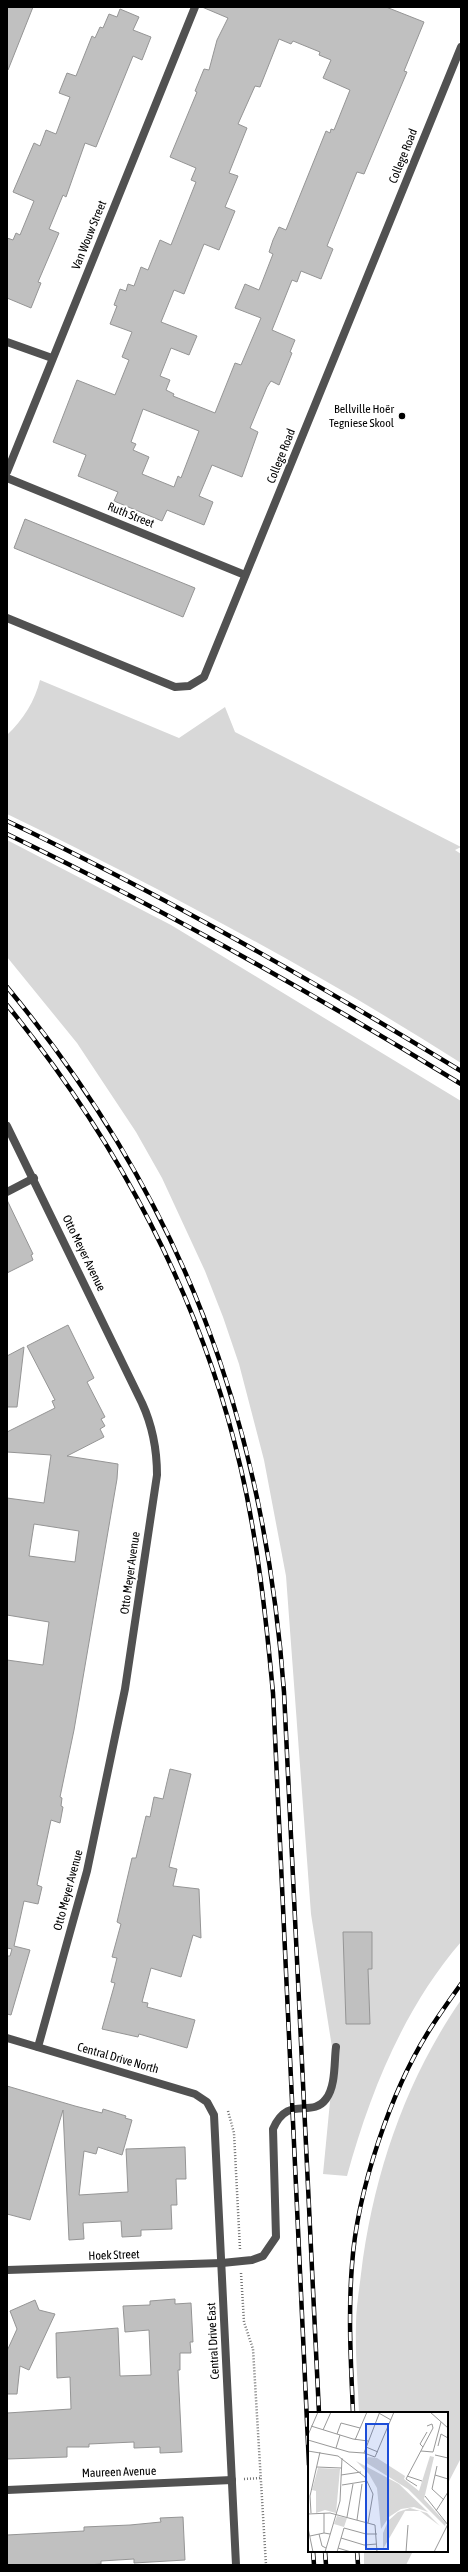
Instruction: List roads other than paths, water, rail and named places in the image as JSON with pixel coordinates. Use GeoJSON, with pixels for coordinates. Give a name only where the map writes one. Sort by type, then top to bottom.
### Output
{"type":"FeatureCollection","features":[{"type":"Feature","properties":{"kind":"street","name":"Van Wouw Street"},"geometry":{"type":"LineString","coordinates":[[7,472],[195,7]]}},
{"type":"Feature","properties":{"kind":"street","name":"College Road"},"geometry":{"type":"LineString","coordinates":[[7,618],[168,684],[182,687],[197,682],[208,669],[461,47]]}},
{"type":"Feature","properties":{"kind":"street"},"geometry":{"type":"LineString","coordinates":[[7,342],[52,358]]}},
{"type":"Feature","properties":{"kind":"street","name":"Ruth Street"},"geometry":{"type":"LineString","coordinates":[[7,478],[245,575]]}},
{"type":"Feature","properties":{"kind":"street","name":"Otto Meyer Avenue"},"geometry":{"type":"LineString","coordinates":[[7,1126],[34,1178],[142,1403],[154,1438],[157,1456],[157,1475],[124,1696],[87,1871],[38,2048]]}},
{"type":"Feature","properties":{"kind":"street"},"geometry":{"type":"LineString","coordinates":[[7,1192],[34,1178]]}},
{"type":"Feature","properties":{"kind":"street","name":"Central Drive North"},"geometry":{"type":"LineString","coordinates":[[7,2038],[194,2094],[207,2102],[214,2115]]}},
{"type":"Feature","properties":{"kind":"street","name":"Hoek Street"},"geometry":{"type":"LineString","coordinates":[[7,2270],[222,2263],[252,2260],[263,2256],[276,2237],[273,2129],[277,2119],[285,2111],[318,2105],[326,2099],[332,2087],[336,2047]]}},
{"type":"Feature","properties":{"kind":"street","name":"Central Drive East"},"geometry":{"type":"LineString","coordinates":[[214,2115],[236,2565]]}},
{"type":"Feature","properties":{"kind":"street","name":"Maureen Avenue"},"geometry":{"type":"LineString","coordinates":[[7,2490],[232,2480]]}},
{"type":"Feature","properties":{"kind":"railway"},"geometry":{"type":"LineString","coordinates":[[7,821],[123,879],[237,940],[350,1004],[461,1071]]}},
{"type":"Feature","properties":{"kind":"railway"},"geometry":{"type":"LineString","coordinates":[[7,834],[123,892],[237,953],[406,1050],[461,1084]]}},
{"type":"Feature","properties":{"kind":"railway"},"geometry":{"type":"LineString","coordinates":[[7,987],[68,1067],[121,1148],[166,1231],[204,1317],[234,1405],[257,1496],[274,1592],[284,1692],[319,2412]]}},
{"type":"Feature","properties":{"kind":"railway"},"geometry":{"type":"LineString","coordinates":[[7,1005],[47,1057],[84,1111],[119,1166],[151,1224],[179,1283],[203,1344],[224,1406],[247,1497],[261,1581],[273,1693],[308,2444]]}},
{"type":"Feature","properties":{"kind":"railway"},"geometry":{"type":"LineString","coordinates":[[353,2412],[350,2321],[352,2265],[355,2236],[369,2173],[378,2141],[390,2110],[417,2051],[442,2010],[461,1984]]}},
{"type":"Feature","properties":{"kind":"railway"},"geometry":{"type":"LineString","coordinates":[[313,2552],[314,2565]]}},
{"type":"Feature","properties":{"kind":"railway"},"geometry":{"type":"LineString","coordinates":[[325,2552],[326,2565]]}},
{"type":"Feature","properties":{"kind":"railway"},"geometry":{"type":"LineString","coordinates":[[357,2552],[358,2565]]}},
{"type":"Feature","properties":{"kind":"place","name":"Bellville Hoër Tegniese Skool"},"geometry":{"type":"Point","coordinates":[402,416]}}]}
